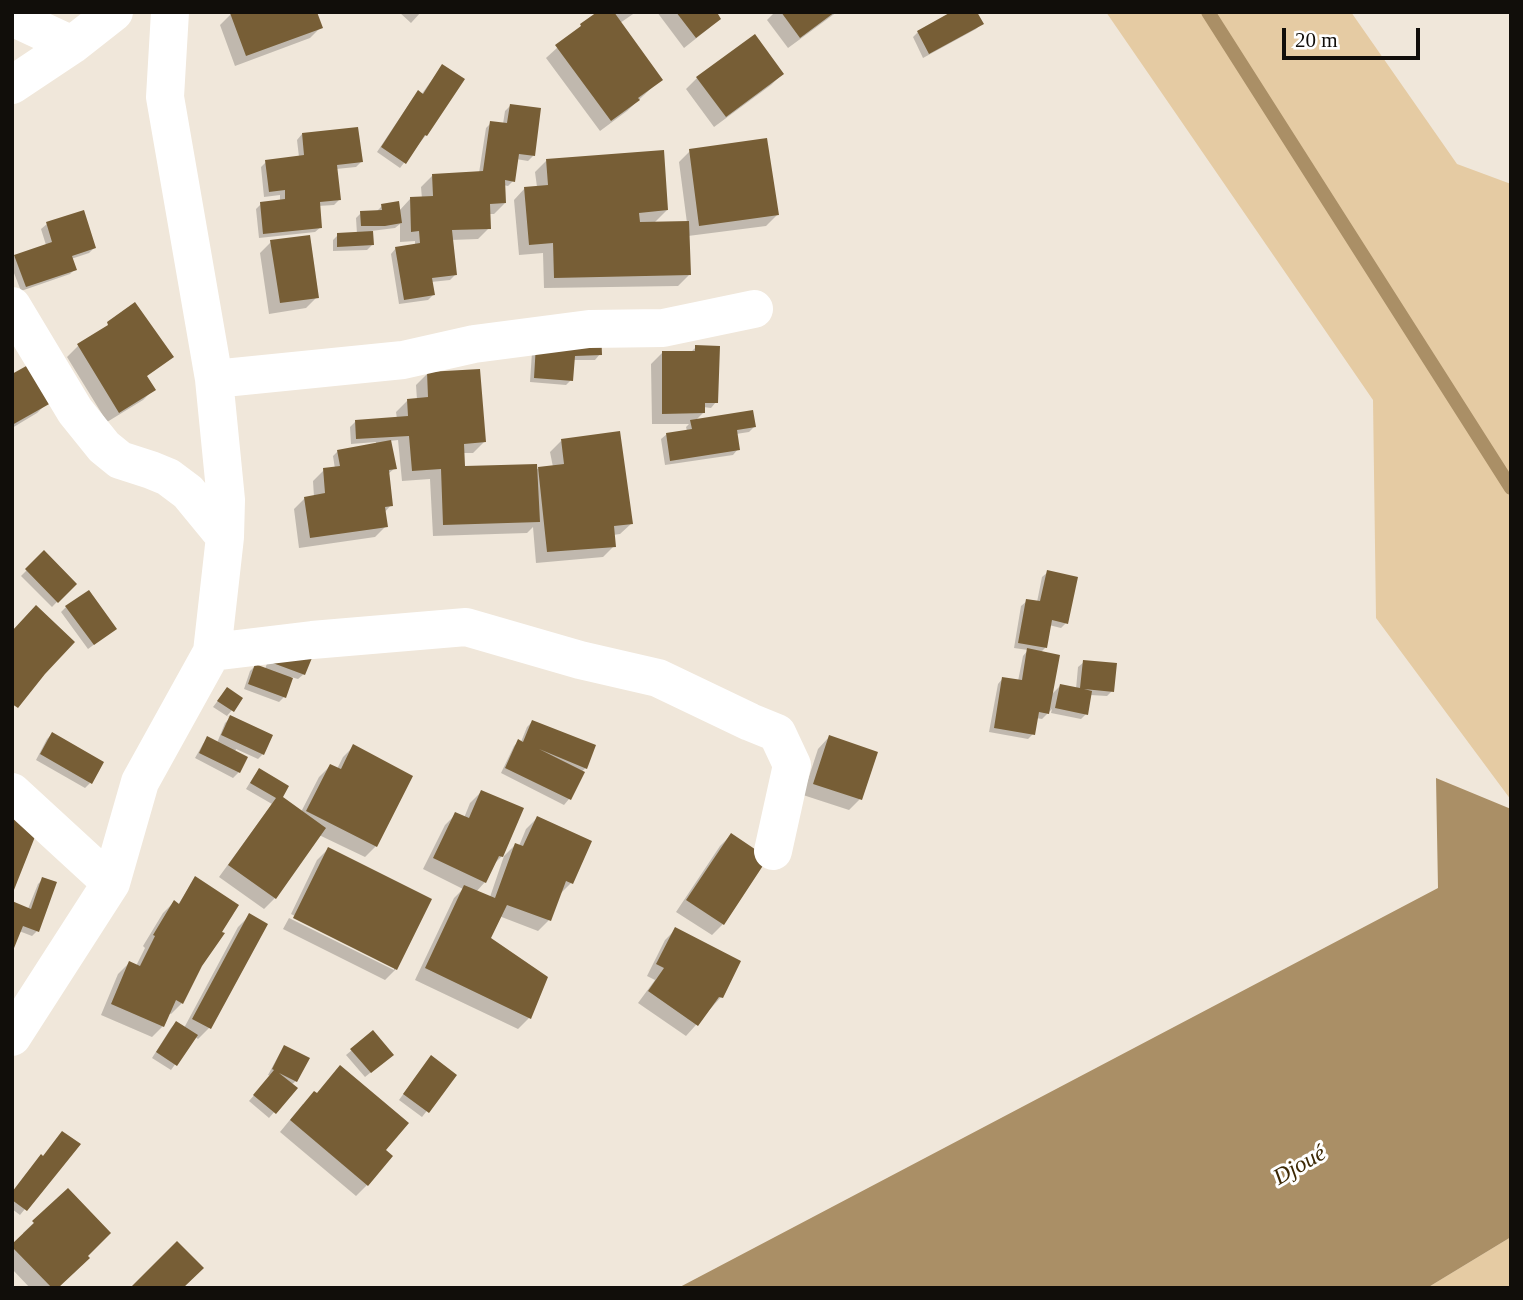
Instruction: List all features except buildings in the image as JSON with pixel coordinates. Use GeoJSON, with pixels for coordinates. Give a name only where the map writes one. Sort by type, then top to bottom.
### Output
{"type":"FeatureCollection","features":[{"type":"Feature","properties":{"kind":"street"},"geometry":{"type":"LineString","coordinates":[[12,85],[72,45],[114,12]]}},
{"type":"Feature","properties":{"kind":"street"},"geometry":{"type":"LineString","coordinates":[[12,1037],[111,883],[140,782],[212,652],[225,537],[226,500],[214,379],[165,97],[170,12]]}},
{"type":"Feature","properties":{"kind":"street"},"geometry":{"type":"LineString","coordinates":[[12,18],[72,45]]}},
{"type":"Feature","properties":{"kind":"street"},"geometry":{"type":"LineString","coordinates":[[12,306],[75,411],[104,447],[120,460],[168,477],[188,492],[225,537]]}},
{"type":"Feature","properties":{"kind":"street"},"geometry":{"type":"LineString","coordinates":[[214,379],[402,360],[474,344],[589,330],[663,328],[754,309]]}},
{"type":"Feature","properties":{"kind":"street"},"geometry":{"type":"LineString","coordinates":[[212,652],[312,640],[466,627],[580,660],[658,678],[777,733],[792,765],[773,851]]}},
{"type":"Feature","properties":{"kind":"street"},"geometry":{"type":"LineString","coordinates":[[12,792],[111,883]]}},
{"type":"Feature","properties":{"kind":"shaded area"},"geometry":{"type":"Polygon","coordinates":[[[1106,12],[1351,12],[1457,164],[1511,184],[1511,800],[1376,618],[1373,400],[1106,12]]]}},
{"type":"Feature","properties":{"kind":"shaded area"},"geometry":{"type":"Polygon","coordinates":[[[1511,1237],[1511,1288],[1427,1288],[1511,1237]]]}},
{"type":"Feature","properties":{"kind":"water","name":"Djoué"},"geometry":{"type":"Polygon","coordinates":[[[1436,778],[1511,809],[1511,1237],[1427,1288],[678,1288],[1438,888],[1436,778]]]}},
{"type":"Feature","properties":{"kind":"waterway"},"geometry":{"type":"LineString","coordinates":[[1208,12],[1511,488]]}}]}
